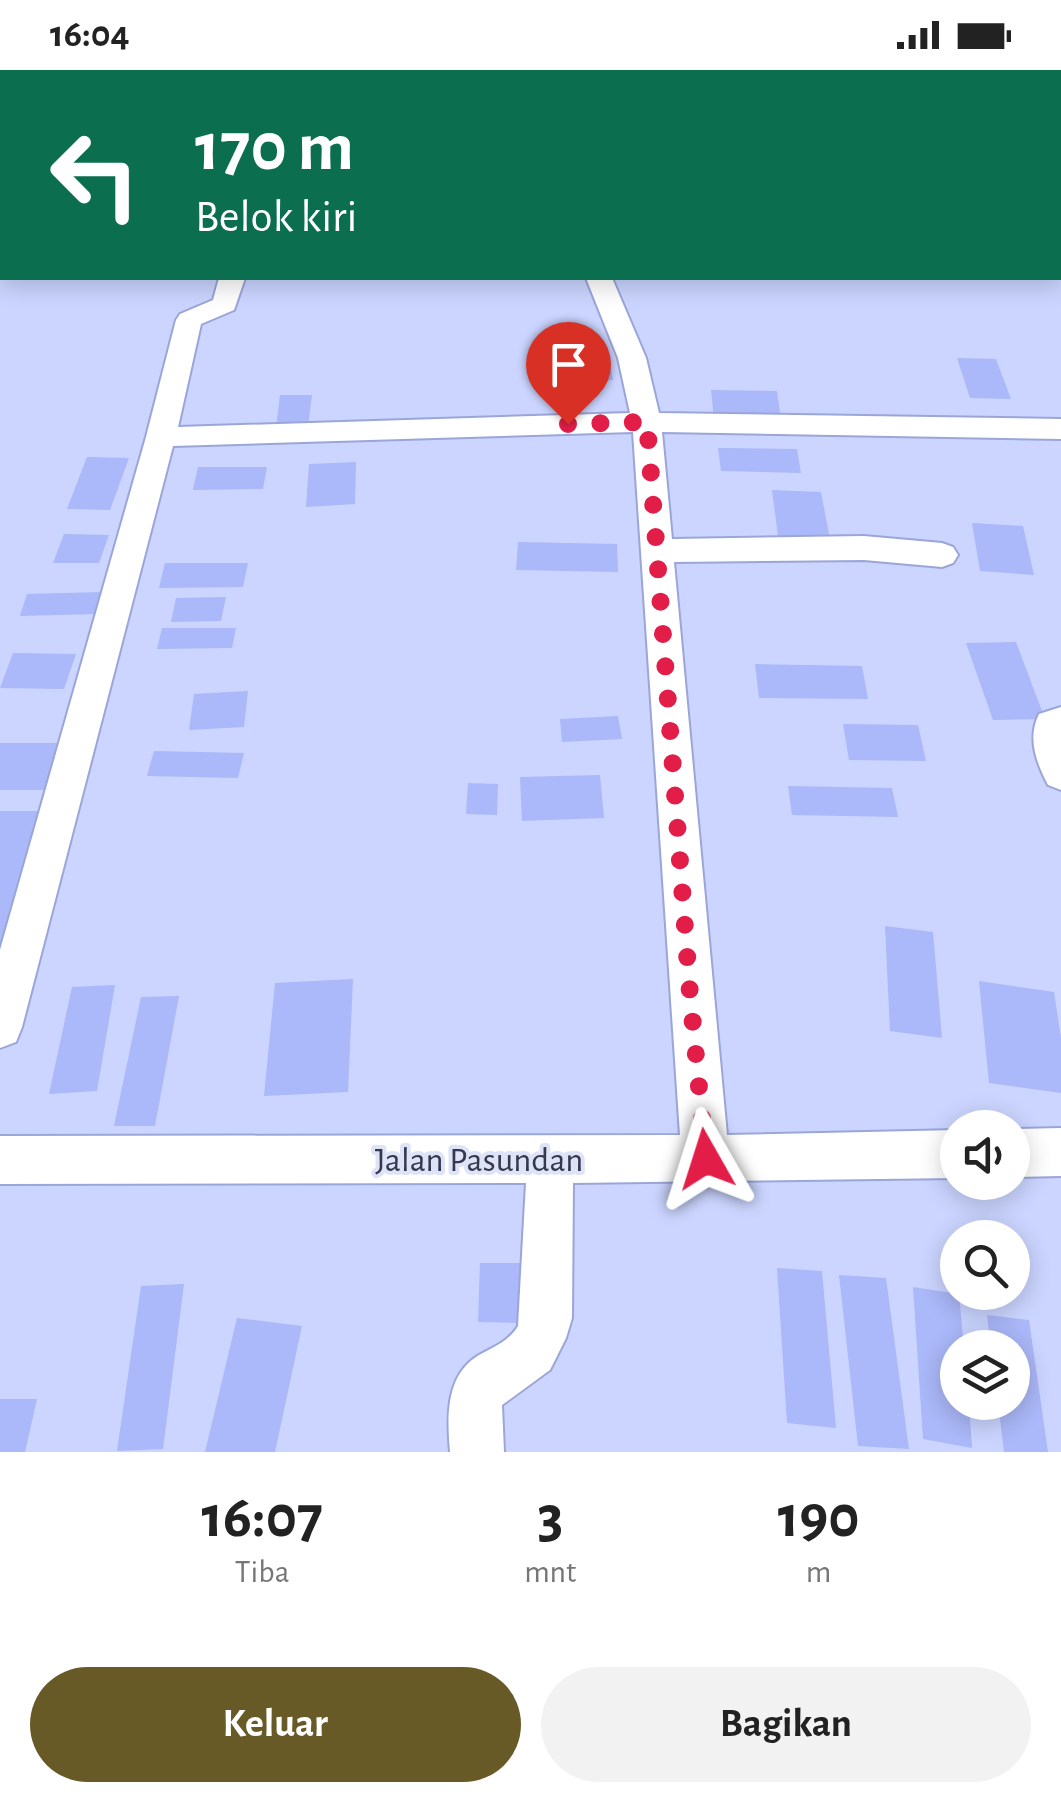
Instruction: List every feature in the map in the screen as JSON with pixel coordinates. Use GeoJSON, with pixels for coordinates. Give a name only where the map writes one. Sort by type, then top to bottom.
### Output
{"type":"FeatureCollection","features":[{"type":"Feature","properties":{"kind":"street"},"geometry":{"type":"LineString","coordinates":[[0,1027],[161,437],[188,320],[225,304],[231,280]]}},
{"type":"Feature","properties":{"kind":"street"},"geometry":{"type":"LineString","coordinates":[[600,280],[632,358],[647,422],[706,1159]]}},
{"type":"Feature","properties":{"kind":"street"},"geometry":{"type":"LineString","coordinates":[[955,395],[966,425]]}},
{"type":"Feature","properties":{"kind":"street"},"geometry":{"type":"LineString","coordinates":[[161,437],[647,422],[1061,428]]}},
{"type":"Feature","properties":{"kind":"street"},"geometry":{"type":"LineString","coordinates":[[660,551],[864,548],[942,555]]}},
{"type":"Feature","properties":{"kind":"street"},"geometry":{"type":"LineString","coordinates":[[1061,722],[1052,724],[1050,733],[1061,774]]}},
{"type":"Feature","properties":{"kind":"street"},"geometry":{"type":"LineString","coordinates":[[1030,1153],[1061,1152]]}},
{"type":"Feature","properties":{"kind":"street","name":"Jalan Pasundan"},"geometry":{"type":"LineString","coordinates":[[0,1160],[550,1160],[940,1154]]}},
{"type":"Feature","properties":{"kind":"street"},"geometry":{"type":"LineString","coordinates":[[477,1452],[476,1398],[486,1384],[528,1358],[541,1342],[546,1318],[550,1160]]}},
{"type":"Feature","properties":{"kind":"building"},"geometry":{"type":"Polygon","coordinates":[[[607,350],[613,380],[567,382],[563,352],[607,350]]]}},
{"type":"Feature","properties":{"kind":"building"},"geometry":{"type":"Polygon","coordinates":[[[957,358],[996,359],[1011,399],[970,398],[957,358]]]}},
{"type":"Feature","properties":{"kind":"building"},"geometry":{"type":"Polygon","coordinates":[[[711,390],[777,391],[781,420],[714,419],[711,390]]]}},
{"type":"Feature","properties":{"kind":"building"},"geometry":{"type":"Polygon","coordinates":[[[280,395],[312,395],[308,426],[276,427],[280,395]]]}},
{"type":"Feature","properties":{"kind":"building"},"geometry":{"type":"Polygon","coordinates":[[[718,448],[797,449],[801,473],[721,471],[718,448]]]}},
{"type":"Feature","properties":{"kind":"building"},"geometry":{"type":"Polygon","coordinates":[[[87,457],[129,458],[110,510],[67,509],[87,457]]]}},
{"type":"Feature","properties":{"kind":"building"},"geometry":{"type":"Polygon","coordinates":[[[356,462],[355,504],[306,507],[309,464],[356,462]]]}},
{"type":"Feature","properties":{"kind":"building"},"geometry":{"type":"Polygon","coordinates":[[[198,467],[267,467],[263,489],[193,490],[198,467]]]}},
{"type":"Feature","properties":{"kind":"building"},"geometry":{"type":"Polygon","coordinates":[[[772,490],[821,492],[831,545],[779,544],[772,490]]]}},
{"type":"Feature","properties":{"kind":"building"},"geometry":{"type":"Polygon","coordinates":[[[972,523],[1023,526],[1034,575],[980,571],[972,523]]]}},
{"type":"Feature","properties":{"kind":"building"},"geometry":{"type":"Polygon","coordinates":[[[64,534],[109,535],[99,563],[53,563],[64,534]]]}},
{"type":"Feature","properties":{"kind":"building"},"geometry":{"type":"Polygon","coordinates":[[[518,542],[617,544],[618,572],[516,570],[518,542]]]}},
{"type":"Feature","properties":{"kind":"building"},"geometry":{"type":"Polygon","coordinates":[[[165,563],[248,563],[243,587],[159,588],[165,563]]]}},
{"type":"Feature","properties":{"kind":"building"},"geometry":{"type":"Polygon","coordinates":[[[103,592],[97,614],[20,616],[27,594],[103,592]]]}},
{"type":"Feature","properties":{"kind":"building"},"geometry":{"type":"Polygon","coordinates":[[[226,597],[221,621],[171,622],[176,598],[226,597]]]}},
{"type":"Feature","properties":{"kind":"building"},"geometry":{"type":"Polygon","coordinates":[[[162,628],[236,628],[232,648],[157,649],[162,628]]]}},
{"type":"Feature","properties":{"kind":"building"},"geometry":{"type":"Polygon","coordinates":[[[1016,642],[1045,719],[993,720],[966,643],[1016,642]]]}},
{"type":"Feature","properties":{"kind":"building"},"geometry":{"type":"Polygon","coordinates":[[[13,653],[76,654],[64,689],[0,688],[13,653]]]}},
{"type":"Feature","properties":{"kind":"building"},"geometry":{"type":"Polygon","coordinates":[[[755,664],[862,666],[868,699],[759,698],[755,664]]]}},
{"type":"Feature","properties":{"kind":"building"},"geometry":{"type":"Polygon","coordinates":[[[248,691],[244,727],[189,730],[194,694],[248,691]]]}},
{"type":"Feature","properties":{"kind":"building"},"geometry":{"type":"Polygon","coordinates":[[[618,716],[622,739],[562,742],[560,719],[618,716]]]}},
{"type":"Feature","properties":{"kind":"building"},"geometry":{"type":"Polygon","coordinates":[[[843,724],[918,725],[926,761],[849,760],[843,724]]]}},
{"type":"Feature","properties":{"kind":"building"},"geometry":{"type":"Polygon","coordinates":[[[0,743],[63,743],[48,790],[0,790],[0,743]]]}},
{"type":"Feature","properties":{"kind":"building"},"geometry":{"type":"Polygon","coordinates":[[[154,751],[244,753],[238,778],[147,776],[154,751]]]}},
{"type":"Feature","properties":{"kind":"building"},"geometry":{"type":"Polygon","coordinates":[[[600,775],[604,818],[522,821],[520,777],[600,775]]]}},
{"type":"Feature","properties":{"kind":"building"},"geometry":{"type":"Polygon","coordinates":[[[468,783],[498,784],[497,815],[466,814],[468,783]]]}},
{"type":"Feature","properties":{"kind":"building"},"geometry":{"type":"Polygon","coordinates":[[[788,786],[892,788],[898,817],[792,815],[788,786]]]}},
{"type":"Feature","properties":{"kind":"building"},"geometry":{"type":"Polygon","coordinates":[[[0,811],[43,811],[0,952],[0,811]]]}},
{"type":"Feature","properties":{"kind":"building"},"geometry":{"type":"Polygon","coordinates":[[[885,926],[933,932],[942,1038],[890,1031],[885,926]]]}},
{"type":"Feature","properties":{"kind":"building"},"geometry":{"type":"Polygon","coordinates":[[[353,979],[348,1092],[264,1096],[275,983],[353,979]]]}},
{"type":"Feature","properties":{"kind":"building"},"geometry":{"type":"Polygon","coordinates":[[[979,981],[1054,992],[1061,1038],[1061,1093],[989,1083],[979,981]]]}},
{"type":"Feature","properties":{"kind":"building"},"geometry":{"type":"Polygon","coordinates":[[[115,985],[97,1091],[49,1094],[72,987],[115,985]]]}},
{"type":"Feature","properties":{"kind":"building"},"geometry":{"type":"Polygon","coordinates":[[[179,996],[155,1126],[114,1126],[141,997],[179,996]]]}},
{"type":"Feature","properties":{"kind":"building"},"geometry":{"type":"Polygon","coordinates":[[[480,1263],[526,1263],[525,1323],[478,1322],[480,1263]]]}},
{"type":"Feature","properties":{"kind":"building"},"geometry":{"type":"Polygon","coordinates":[[[777,1268],[822,1271],[836,1428],[787,1423],[777,1268]]]}},
{"type":"Feature","properties":{"kind":"building"},"geometry":{"type":"Polygon","coordinates":[[[839,1275],[886,1278],[909,1449],[858,1446],[839,1275]]]}},
{"type":"Feature","properties":{"kind":"building"},"geometry":{"type":"Polygon","coordinates":[[[184,1284],[163,1449],[117,1451],[141,1286],[184,1284]]]}},
{"type":"Feature","properties":{"kind":"building"},"geometry":{"type":"Polygon","coordinates":[[[913,1287],[940,1291],[940,1310],[960,1310],[962,1330],[940,1330],[940,1420],[970,1420],[972,1448],[923,1439],[913,1287]]]}},
{"type":"Feature","properties":{"kind":"building"},"geometry":{"type":"Polygon","coordinates":[[[987,1315],[1029,1320],[1048,1452],[1004,1452],[1000,1420],[1030,1420],[1030,1330],[989,1330],[987,1315]]]}},
{"type":"Feature","properties":{"kind":"building"},"geometry":{"type":"Polygon","coordinates":[[[237,1318],[302,1326],[275,1452],[205,1452],[237,1318]]]}},
{"type":"Feature","properties":{"kind":"building"},"geometry":{"type":"Polygon","coordinates":[[[0,1399],[37,1399],[25,1452],[0,1452],[0,1399]]]}},
{"type":"Feature","properties":{"kind":"route"},"geometry":{"type":"LineString","coordinates":[[568,424],[647,422],[706,1159]]}}]}
